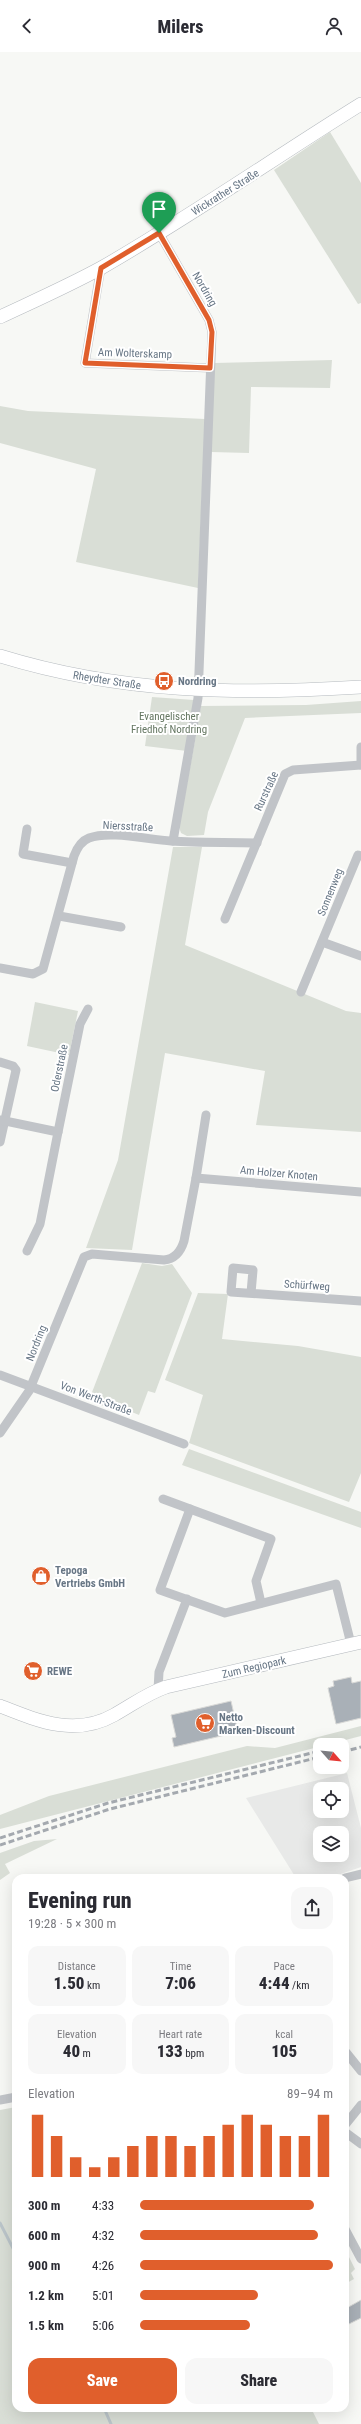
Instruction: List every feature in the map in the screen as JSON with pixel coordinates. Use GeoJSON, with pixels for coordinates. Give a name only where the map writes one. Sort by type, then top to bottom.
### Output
{"type":"FeatureCollection","features":[{"type":"Feature","properties":{"kind":"street","name":"Wickrather Straße"},"geometry":{"type":"LineString","coordinates":[[0,317],[101,268],[269,165],[361,104]]}},
{"type":"Feature","properties":{"kind":"street","name":"Nordring"},"geometry":{"type":"LineString","coordinates":[[159,233],[209,320],[212,332],[198,691],[173,841]]}},
{"type":"Feature","properties":{"kind":"street","name":"Am Wolterskamp"},"geometry":{"type":"LineString","coordinates":[[101,268],[85,363],[210,368]]}},
{"type":"Feature","properties":{"kind":"street","name":"Rheydter Straße"},"geometry":{"type":"LineString","coordinates":[[0,656],[84,678],[198,691],[275,692],[361,687]]}},
{"type":"Feature","properties":{"kind":"street","name":"Rurstraße"},"geometry":{"type":"LineString","coordinates":[[225,919],[287,772],[293,770],[361,765],[361,747]]}},
{"type":"Feature","properties":{"kind":"street"},"geometry":{"type":"LineString","coordinates":[[27,829],[22,854],[72,863]]}},
{"type":"Feature","properties":{"kind":"street","name":"Niersstraße"},"geometry":{"type":"LineString","coordinates":[[0,968],[31,974],[42,970],[47,961],[72,863],[78,846],[86,839],[94,836],[173,841]]}},
{"type":"Feature","properties":{"kind":"street"},"geometry":{"type":"LineString","coordinates":[[173,841],[257,843]]}},
{"type":"Feature","properties":{"kind":"street","name":"Sonnenweg"},"geometry":{"type":"LineString","coordinates":[[302,992],[358,855],[361,856]]}},
{"type":"Feature","properties":{"kind":"street"},"geometry":{"type":"LineString","coordinates":[[59,916],[121,927]]}},
{"type":"Feature","properties":{"kind":"street"},"geometry":{"type":"LineString","coordinates":[[322,942],[361,956]]}},
{"type":"Feature","properties":{"kind":"street","name":"Oderstraße"},"geometry":{"type":"LineString","coordinates":[[27,1251],[40,1224],[80,1024],[88,1010]]}},
{"type":"Feature","properties":{"kind":"street"},"geometry":{"type":"LineString","coordinates":[[0,1062],[13,1066],[16,1070],[2,1120],[0,1142]]}},
{"type":"Feature","properties":{"kind":"street"},"geometry":{"type":"LineString","coordinates":[[196,1178],[206,1116]]}},
{"type":"Feature","properties":{"kind":"street"},"geometry":{"type":"LineString","coordinates":[[2,1120],[58,1132]]}},
{"type":"Feature","properties":{"kind":"street","name":"Nordring"},"geometry":{"type":"LineString","coordinates":[[0,1433],[31,1386],[85,1256],[92,1254],[164,1260],[174,1257],[181,1249],[184,1241],[196,1178]]}},
{"type":"Feature","properties":{"kind":"street","name":"Am Holzer Knoten"},"geometry":{"type":"LineString","coordinates":[[196,1178],[361,1192]]}},
{"type":"Feature","properties":{"kind":"street","name":"Schürfweg"},"geometry":{"type":"LineString","coordinates":[[251,1293],[361,1301]]}},
{"type":"Feature","properties":{"kind":"street","name":"Von Werth-Straße"},"geometry":{"type":"LineString","coordinates":[[0,1375],[184,1444]]}},
{"type":"Feature","properties":{"kind":"street"},"geometry":{"type":"LineString","coordinates":[[163,1499],[190,1509],[271,1539],[256,1581],[261,1603],[225,1613],[160,1590],[190,1509]]}},
{"type":"Feature","properties":{"kind":"street","name":"Zum Regiopark"},"geometry":{"type":"LineString","coordinates":[[0,1706],[46,1723],[78,1726],[107,1719],[158,1690],[356,1643],[336,1584],[261,1603]]}},
{"type":"Feature","properties":{"kind":"street"},"geometry":{"type":"LineString","coordinates":[[158,1690],[159,1672],[187,1599]]}},
{"type":"Feature","properties":{"kind":"street"},"geometry":{"type":"LineString","coordinates":[[349,1877],[361,1874]]}},
{"type":"Feature","properties":{"kind":"street"},"geometry":{"type":"LineString","coordinates":[[349,2056],[361,2071]]}},
{"type":"Feature","properties":{"kind":"street"},"geometry":{"type":"LineString","coordinates":[[0,2100],[12,2098]]}},
{"type":"Feature","properties":{"kind":"street"},"geometry":{"type":"LineString","coordinates":[[349,2120],[361,2105]]}},
{"type":"Feature","properties":{"kind":"street"},"geometry":{"type":"LineString","coordinates":[[349,2135],[361,2144]]}},
{"type":"Feature","properties":{"kind":"street"},"geometry":{"type":"LineString","coordinates":[[349,2237],[361,2260]]}},
{"type":"Feature","properties":{"kind":"shaded area"},"geometry":{"type":"Polygon","coordinates":[[[343,1774],[347,1774],[361,1828],[361,1867],[341,1874],[294,1874],[246,1798],[343,1774]]]}},
{"type":"Feature","properties":{"kind":"green space"},"geometry":{"type":"Polygon","coordinates":[[[330,132],[361,183],[361,303],[358,304],[274,170],[330,132]]]}},
{"type":"Feature","properties":{"kind":"green space"},"geometry":{"type":"Polygon","coordinates":[[[332,360],[330,388],[251,387],[249,453],[211,452],[214,363],[332,360]]]}},
{"type":"Feature","properties":{"kind":"green space"},"geometry":{"type":"Polygon","coordinates":[[[0,406],[28,411],[205,419],[198,588],[76,562],[96,469],[0,443],[0,406]]]}},
{"type":"Feature","properties":{"kind":"green space","name":"Evangelischer Friedhof Nordring"},"geometry":{"type":"Polygon","coordinates":[[[152,697],[194,700],[187,751],[145,746],[152,697]]]}},
{"type":"Feature","properties":{"kind":"green space"},"geometry":{"type":"Polygon","coordinates":[[[361,701],[361,713],[245,718],[208,812],[204,835],[187,836],[181,833],[179,827],[196,735],[201,735],[203,727],[197,726],[201,706],[306,705],[361,701]]]}},
{"type":"Feature","properties":{"kind":"green space"},"geometry":{"type":"Polygon","coordinates":[[[173,847],[202,847],[185,945],[346,1011],[361,1013],[361,1132],[256,1125],[265,1071],[165,1053],[132,1250],[86,1248],[118,1160],[173,847]]]}},
{"type":"Feature","properties":{"kind":"green space"},"geometry":{"type":"Polygon","coordinates":[[[35,1002],[78,1011],[69,1055],[27,1046],[35,1002]]]}},
{"type":"Feature","properties":{"kind":"green space"},"geometry":{"type":"Polygon","coordinates":[[[142,1263],[162,1266],[172,1264],[192,1293],[155,1393],[148,1391],[139,1415],[127,1410],[120,1413],[89,1400],[142,1263]]]}},
{"type":"Feature","properties":{"kind":"green space"},"geometry":{"type":"Polygon","coordinates":[[[198,1293],[228,1294],[222,1339],[298,1346],[361,1357],[361,1473],[349,1502],[189,1443],[203,1395],[165,1380],[198,1293]]]}},
{"type":"Feature","properties":{"kind":"green space"},"geometry":{"type":"Polygon","coordinates":[[[189,1449],[361,1512],[361,1528],[182,1465],[189,1449]]]}},
{"type":"Feature","properties":{"kind":"green space"},"geometry":{"type":"Polygon","coordinates":[[[361,1726],[361,1736],[349,1739],[314,1738],[361,1726]]]}},
{"type":"Feature","properties":{"kind":"green space"},"geometry":{"type":"Polygon","coordinates":[[[313,1738],[313,1748],[0,1829],[0,1815],[49,1796],[247,1746],[275,1748],[313,1738]]]}},
{"type":"Feature","properties":{"kind":"green space"},"geometry":{"type":"Polygon","coordinates":[[[57,1839],[5,1864],[10,1873],[0,1880],[0,1853],[34,1841],[57,1839]]]}},
{"type":"Feature","properties":{"kind":"green space"},"geometry":{"type":"Polygon","coordinates":[[[12,2108],[12,2412],[313,2412],[319,2424],[0,2424],[0,2110],[12,2108]]]}},
{"type":"Feature","properties":{"kind":"green space"},"geometry":{"type":"Polygon","coordinates":[[[349,2257],[355,2269],[351,2273],[354,2279],[349,2282],[349,2257]]]}},
{"type":"Feature","properties":{"kind":"building"},"geometry":{"type":"Polygon","coordinates":[[[351,1677],[352,1683],[361,1681],[361,1718],[336,1724],[328,1688],[334,1686],[333,1681],[351,1677]]]}},
{"type":"Feature","properties":{"kind":"building","name":"Netto Marken-Discount"},"geometry":{"type":"Polygon","coordinates":[[[231,1701],[238,1732],[174,1747],[172,1738],[176,1737],[171,1715],[231,1701]]]}},
{"type":"Feature","properties":{"kind":"building"},"geometry":{"type":"Polygon","coordinates":[[[361,2300],[361,2318],[349,2324],[349,2307],[361,2300]]]}},
{"type":"Feature","properties":{"kind":"waterway"},"geometry":{"type":"LineString","coordinates":[[0,2223],[12,2246]]}},
{"type":"Feature","properties":{"kind":"waterway"},"geometry":{"type":"LineString","coordinates":[[106,2412],[111,2424]]}},
{"type":"Feature","properties":{"kind":"railway"},"geometry":{"type":"LineString","coordinates":[[349,1750],[361,1747]]}},
{"type":"Feature","properties":{"kind":"railway"},"geometry":{"type":"LineString","coordinates":[[0,1838],[108,1803],[313,1753]]}},
{"type":"Feature","properties":{"kind":"railway"},"geometry":{"type":"LineString","coordinates":[[0,1845],[110,1809],[313,1759]]}},
{"type":"Feature","properties":{"kind":"place","name":"Nordring"},"geometry":{"type":"Point","coordinates":[164,681]}},
{"type":"Feature","properties":{"kind":"place","name":"Tepoga Vertriebs GmbH"},"geometry":{"type":"Point","coordinates":[41,1576]}},
{"type":"Feature","properties":{"kind":"place","name":"REWE"},"geometry":{"type":"Point","coordinates":[33,1671]}},
{"type":"Feature","properties":{"kind":"place","name":"Netto Marken-Discount"},"geometry":{"type":"Point","coordinates":[205,1723]}},
{"type":"Feature","properties":{"kind":"route"},"geometry":{"type":"LineString","coordinates":[[159,233],[209,320],[212,332],[210,368],[85,363],[101,268],[159,233]]}}]}
